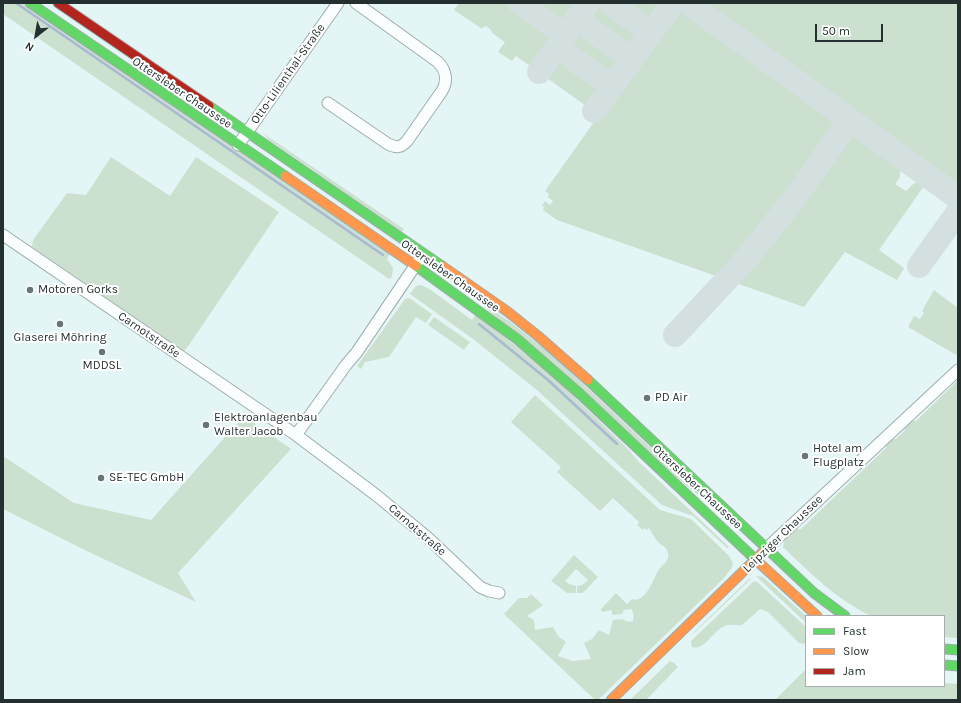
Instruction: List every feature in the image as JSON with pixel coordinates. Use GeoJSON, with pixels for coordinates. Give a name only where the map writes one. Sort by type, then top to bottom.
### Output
{"type":"FeatureCollection","features":[{"type":"Feature","properties":{"kind":"main road","name":"Ottersleber Chaussee"},"geometry":{"type":"LineString","coordinates":[[30,3],[480,311],[554,370],[796,598],[817,615]]}},
{"type":"Feature","properties":{"kind":"main road","name":"Ottersleber Chaussee"},"geometry":{"type":"LineString","coordinates":[[58,3],[424,253],[503,309],[592,382],[814,593],[844,615]]}},
{"type":"Feature","properties":{"kind":"main road","name":"Leipziger Chaussee"},"geometry":{"type":"LineString","coordinates":[[611,700],[767,548]]}},
{"type":"Feature","properties":{"kind":"main road"},"geometry":{"type":"LineString","coordinates":[[945,649],[958,650]]}},
{"type":"Feature","properties":{"kind":"main road"},"geometry":{"type":"LineString","coordinates":[[945,665],[958,666]]}},
{"type":"Feature","properties":{"kind":"street","name":"Otto-Lilienthal-Straße"},"geometry":{"type":"LineString","coordinates":[[238,145],[338,3]]}},
{"type":"Feature","properties":{"kind":"street"},"geometry":{"type":"LineString","coordinates":[[328,103],[388,144],[399,147],[407,141],[442,91],[445,82],[444,71],[438,62],[356,3]]}},
{"type":"Feature","properties":{"kind":"street","name":"Carnotstraße"},"geometry":{"type":"LineString","coordinates":[[3,235],[296,435],[376,495],[426,537],[480,587],[499,593]]}},
{"type":"Feature","properties":{"kind":"street"},"geometry":{"type":"LineString","coordinates":[[296,435],[346,364],[357,352],[424,253]]}},
{"type":"Feature","properties":{"kind":"street","name":"Leipziger Chaussee"},"geometry":{"type":"LineString","coordinates":[[767,548],[958,370]]}},
{"type":"Feature","properties":{"kind":"green space"},"geometry":{"type":"Polygon","coordinates":[[[3,3],[22,3],[390,254],[387,259],[393,268],[392,277],[389,279],[3,14],[3,3]]]}},
{"type":"Feature","properties":{"kind":"green space"},"geometry":{"type":"Polygon","coordinates":[[[459,3],[509,3],[555,37],[533,68],[516,56],[512,61],[498,52],[505,42],[492,33],[486,26],[482,29],[454,10],[459,3]]]}},
{"type":"Feature","properties":{"kind":"green space"},"geometry":{"type":"Polygon","coordinates":[[[532,3],[580,3],[564,25],[532,3]]]}},
{"type":"Feature","properties":{"kind":"green space"},"geometry":{"type":"Polygon","coordinates":[[[597,3],[670,3],[902,169],[900,172],[900,177],[895,184],[906,191],[917,182],[924,186],[879,250],[904,268],[897,280],[845,252],[804,307],[557,220],[543,210],[544,207],[542,206],[545,201],[550,205],[553,201],[548,197],[549,194],[545,191],[599,115],[544,76],[597,3]]]}},
{"type":"Feature","properties":{"kind":"green space"},"geometry":{"type":"Polygon","coordinates":[[[705,3],[958,3],[958,185],[705,3]]]}},
{"type":"Feature","properties":{"kind":"green space"},"geometry":{"type":"Polygon","coordinates":[[[264,134],[404,229],[402,232],[268,139],[264,134]]]}},
{"type":"Feature","properties":{"kind":"green space"},"geometry":{"type":"Polygon","coordinates":[[[111,157],[170,196],[196,157],[279,212],[184,351],[32,247],[33,240],[67,193],[86,195],[111,157]]]}},
{"type":"Feature","properties":{"kind":"green space"},"geometry":{"type":"Polygon","coordinates":[[[420,285],[428,288],[472,320],[476,314],[555,378],[629,450],[639,462],[729,547],[727,548],[693,516],[662,505],[537,390],[473,339],[410,294],[416,286],[420,285]]]}},
{"type":"Feature","properties":{"kind":"green space"},"geometry":{"type":"Polygon","coordinates":[[[934,290],[958,308],[958,356],[908,327],[914,316],[920,319],[924,313],[922,311],[934,290]]]}},
{"type":"Feature","properties":{"kind":"green space"},"geometry":{"type":"Polygon","coordinates":[[[409,298],[432,314],[426,323],[416,317],[389,357],[365,362],[361,369],[357,366],[405,299],[409,298]]]}},
{"type":"Feature","properties":{"kind":"green space"},"geometry":{"type":"Polygon","coordinates":[[[479,302],[509,321],[556,358],[713,507],[688,487],[479,302]]]}},
{"type":"Feature","properties":{"kind":"green space"},"geometry":{"type":"Polygon","coordinates":[[[434,317],[470,342],[464,350],[428,325],[434,317]]]}},
{"type":"Feature","properties":{"kind":"green space"},"geometry":{"type":"Polygon","coordinates":[[[958,380],[958,638],[945,637],[945,615],[869,615],[835,594],[813,576],[783,547],[785,539],[790,532],[801,529],[886,448],[886,443],[891,439],[896,439],[905,430],[906,425],[910,420],[916,421],[958,380]]]}},
{"type":"Feature","properties":{"kind":"green space"},"geometry":{"type":"Polygon","coordinates":[[[535,395],[660,510],[691,519],[729,556],[733,564],[724,578],[598,700],[595,700],[504,614],[519,598],[527,598],[531,594],[543,605],[527,616],[534,620],[535,630],[553,627],[558,636],[566,642],[558,656],[573,661],[591,659],[584,643],[592,639],[599,630],[609,635],[613,620],[623,619],[627,622],[633,621],[634,615],[631,609],[624,610],[622,614],[612,615],[612,610],[602,612],[601,609],[616,593],[627,604],[632,599],[637,600],[645,595],[659,569],[667,561],[668,553],[658,542],[649,528],[647,530],[644,528],[643,530],[637,525],[639,522],[613,498],[600,511],[557,472],[561,467],[511,422],[535,395]]]}},
{"type":"Feature","properties":{"kind":"green space"},"geometry":{"type":"Polygon","coordinates":[[[244,416],[291,449],[178,573],[196,602],[93,554],[3,509],[3,456],[74,503],[151,520],[244,416]]]}},
{"type":"Feature","properties":{"kind":"green space"},"geometry":{"type":"Polygon","coordinates":[[[574,555],[598,577],[583,593],[577,593],[577,586],[582,585],[588,580],[576,569],[565,581],[576,586],[576,593],[567,593],[551,581],[574,555]]]}},
{"type":"Feature","properties":{"kind":"green space"},"geometry":{"type":"Polygon","coordinates":[[[756,576],[763,577],[805,615],[805,622],[756,576]]]}},
{"type":"Feature","properties":{"kind":"green space"},"geometry":{"type":"Polygon","coordinates":[[[750,578],[751,579],[692,635],[694,632],[750,578]]]}},
{"type":"Feature","properties":{"kind":"green space"},"geometry":{"type":"Polygon","coordinates":[[[754,581],[757,582],[805,626],[805,644],[799,643],[768,612],[760,609],[742,625],[730,625],[719,629],[700,647],[692,647],[691,641],[754,581]]]}},
{"type":"Feature","properties":{"kind":"green space"},"geometry":{"type":"Polygon","coordinates":[[[670,661],[678,667],[646,700],[630,700],[670,661]]]}},
{"type":"Feature","properties":{"kind":"green space"},"geometry":{"type":"Polygon","coordinates":[[[805,670],[805,687],[945,687],[945,683],[958,684],[958,700],[775,700],[805,670]]]}},
{"type":"Feature","properties":{"kind":"waterway"},"geometry":{"type":"LineString","coordinates":[[16,3],[383,255]]}},
{"type":"Feature","properties":{"kind":"waterway"},"geometry":{"type":"LineString","coordinates":[[479,324],[548,380],[617,444]]}},
{"type":"Feature","properties":{"kind":"taxiway"},"geometry":{"type":"LineString","coordinates":[[520,3],[565,35]]}},
{"type":"Feature","properties":{"kind":"taxiway"},"geometry":{"type":"LineString","coordinates":[[539,72],[588,3]]}},
{"type":"Feature","properties":{"kind":"taxiway"},"geometry":{"type":"LineString","coordinates":[[610,3],[651,33]]}},
{"type":"Feature","properties":{"kind":"taxiway"},"geometry":{"type":"LineString","coordinates":[[594,111],[673,3]]}},
{"type":"Feature","properties":{"kind":"taxiway"},"geometry":{"type":"LineString","coordinates":[[688,3],[958,198]]}},
{"type":"Feature","properties":{"kind":"taxiway"},"geometry":{"type":"LineString","coordinates":[[576,19],[632,59]]}},
{"type":"Feature","properties":{"kind":"taxiway"},"geometry":{"type":"LineString","coordinates":[[557,47],[612,86]]}},
{"type":"Feature","properties":{"kind":"taxiway"},"geometry":{"type":"LineString","coordinates":[[675,335],[746,259],[793,200],[850,120]]}},
{"type":"Feature","properties":{"kind":"taxiway"},"geometry":{"type":"LineString","coordinates":[[919,266],[958,212]]}},
{"type":"Feature","properties":{"kind":"traffic: fast"},"geometry":{"type":"LineString","coordinates":[[30,3],[285,176]]}},
{"type":"Feature","properties":{"kind":"traffic: fast"},"geometry":{"type":"LineString","coordinates":[[209,106],[442,266]]}},
{"type":"Feature","properties":{"kind":"traffic: fast"},"geometry":{"type":"LineString","coordinates":[[416,266],[517,339],[580,394],[756,560]]}},
{"type":"Feature","properties":{"kind":"traffic: fast"},"geometry":{"type":"LineString","coordinates":[[588,380],[814,593],[844,615]]}},
{"type":"Feature","properties":{"kind":"traffic: fast"},"geometry":{"type":"LineString","coordinates":[[945,649],[958,650]]}},
{"type":"Feature","properties":{"kind":"traffic: fast"},"geometry":{"type":"LineString","coordinates":[[945,665],[958,666]]}},
{"type":"Feature","properties":{"kind":"traffic: slow"},"geometry":{"type":"LineString","coordinates":[[285,176],[416,266]]}},
{"type":"Feature","properties":{"kind":"traffic: slow"},"geometry":{"type":"LineString","coordinates":[[442,266],[508,312],[588,380]]}},
{"type":"Feature","properties":{"kind":"traffic: slow"},"geometry":{"type":"LineString","coordinates":[[611,700],[762,553]]}},
{"type":"Feature","properties":{"kind":"traffic: slow"},"geometry":{"type":"LineString","coordinates":[[756,560],[816,615]]}},
{"type":"Feature","properties":{"kind":"traffic: jam"},"geometry":{"type":"LineString","coordinates":[[58,3],[209,106]]}},
{"type":"Feature","properties":{"kind":"place","name":"Motoren Gorks"},"geometry":{"type":"Point","coordinates":[30,290]}},
{"type":"Feature","properties":{"kind":"place","name":"Glaserei Möhring"},"geometry":{"type":"Point","coordinates":[60,324]}},
{"type":"Feature","properties":{"kind":"place","name":"MDDSL"},"geometry":{"type":"Point","coordinates":[102,352]}},
{"type":"Feature","properties":{"kind":"place","name":"PD Air"},"geometry":{"type":"Point","coordinates":[647,398]}},
{"type":"Feature","properties":{"kind":"place","name":"Elektroanlagenbau Walter Jacob"},"geometry":{"type":"Point","coordinates":[206,425]}},
{"type":"Feature","properties":{"kind":"place","name":"Hotel am Flugplatz"},"geometry":{"type":"Point","coordinates":[805,456]}},
{"type":"Feature","properties":{"kind":"place","name":"SE-TEC GmbH"},"geometry":{"type":"Point","coordinates":[101,478]}}]}
